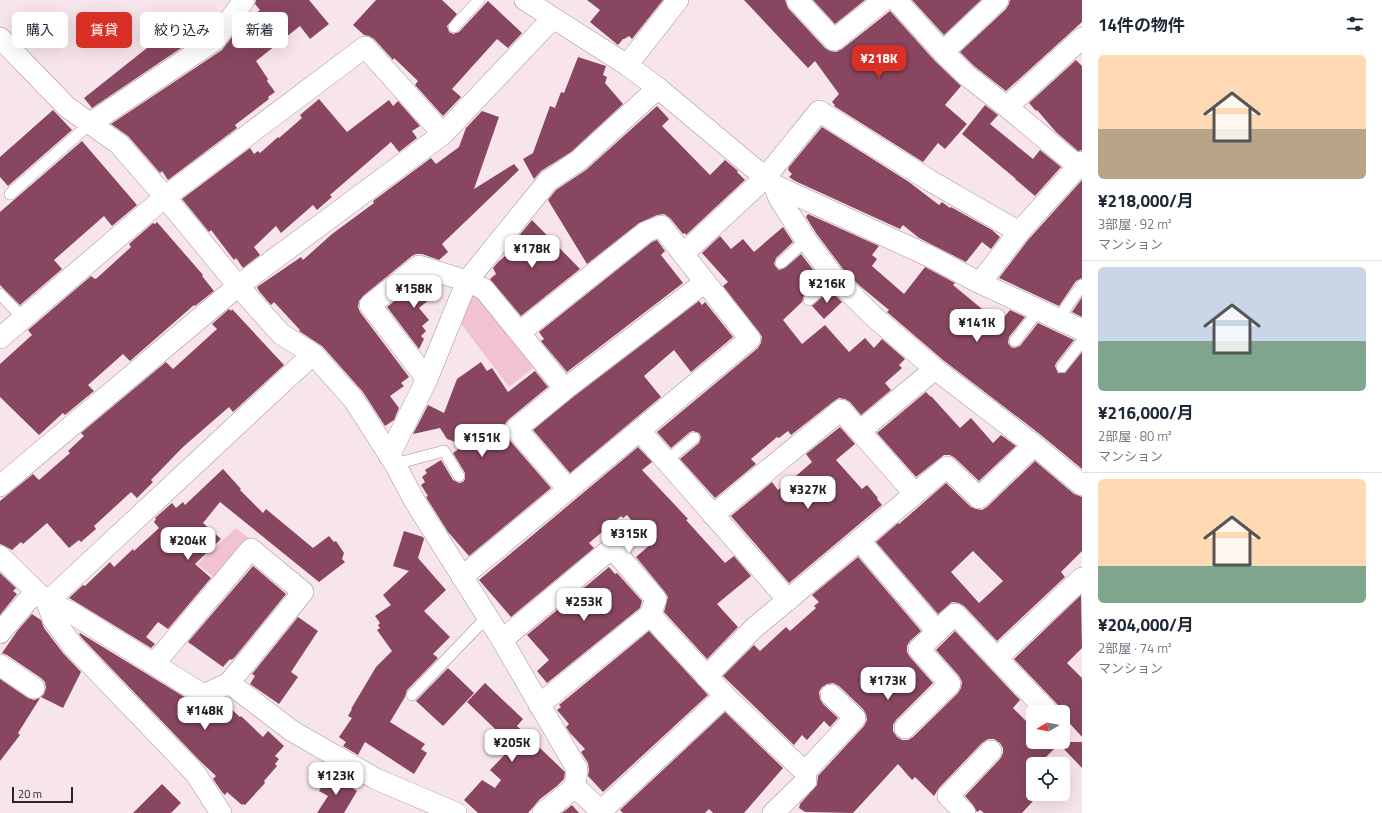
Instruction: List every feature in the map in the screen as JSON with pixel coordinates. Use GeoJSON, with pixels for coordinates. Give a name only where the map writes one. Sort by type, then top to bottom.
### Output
{"type":"FeatureCollection","features":[{"type":"Feature","properties":{"kind":"street"},"geometry":{"type":"LineString","coordinates":[[91,123],[215,40],[244,0]]}},
{"type":"Feature","properties":{"kind":"street"},"geometry":{"type":"LineString","coordinates":[[525,0],[627,65],[658,88],[770,181],[932,258],[980,283],[1082,330]]}},
{"type":"Feature","properties":{"kind":"street"},"geometry":{"type":"LineString","coordinates":[[627,65],[678,0]]}},
{"type":"Feature","properties":{"kind":"street"},"geometry":{"type":"LineString","coordinates":[[797,0],[834,40],[884,0]]}},
{"type":"Feature","properties":{"kind":"street"},"geometry":{"type":"LineString","coordinates":[[896,0],[966,76],[1080,164],[1019,232],[980,283]]}},
{"type":"Feature","properties":{"kind":"street"},"geometry":{"type":"LineString","coordinates":[[943,52],[998,0]]}},
{"type":"Feature","properties":{"kind":"street"},"geometry":{"type":"LineString","coordinates":[[0,486],[238,286],[443,134],[553,18]]}},
{"type":"Feature","properties":{"kind":"street"},"geometry":{"type":"LineString","coordinates":[[0,38],[67,106],[119,144],[165,197],[238,286],[281,334],[313,354],[354,400],[392,460],[414,500],[462,578],[502,640],[577,769],[575,787],[543,813]]}},
{"type":"Feature","properties":{"kind":"street"},"geometry":{"type":"LineString","coordinates":[[1007,107],[1082,38]]}},
{"type":"Feature","properties":{"kind":"street"},"geometry":{"type":"LineString","coordinates":[[0,338],[165,197],[365,47],[443,134]]}},
{"type":"Feature","properties":{"kind":"street"},"geometry":{"type":"LineString","coordinates":[[392,460],[467,281],[548,181],[578,161],[658,88]]}},
{"type":"Feature","properties":{"kind":"street"},"geometry":{"type":"LineString","coordinates":[[683,254],[770,181],[819,111],[929,180],[1019,232]]}},
{"type":"Feature","properties":{"kind":"street"},"geometry":{"type":"LineString","coordinates":[[770,181],[806,240],[834,277],[873,316],[935,369],[1034,445],[1082,485]]}},
{"type":"Feature","properties":{"kind":"street"},"geometry":{"type":"LineString","coordinates":[[462,578],[750,339],[661,226],[646,232],[520,332]]}},
{"type":"Feature","properties":{"kind":"street"},"geometry":{"type":"LineString","coordinates":[[427,379],[370,305],[419,266],[467,281],[484,289],[565,389]]}},
{"type":"Feature","properties":{"kind":"street"},"geometry":{"type":"LineString","coordinates":[[568,489],[516,429],[565,389],[705,282]]}},
{"type":"Feature","properties":{"kind":"street"},"geometry":{"type":"LineString","coordinates":[[0,633],[313,354]]}},
{"type":"Feature","properties":{"kind":"street"},"geometry":{"type":"LineString","coordinates":[[860,431],[935,369]]}},
{"type":"Feature","properties":{"kind":"street"},"geometry":{"type":"LineString","coordinates":[[713,515],[841,410],[914,493]]}},
{"type":"Feature","properties":{"kind":"street"},"geometry":{"type":"LineString","coordinates":[[640,431],[788,600]]}},
{"type":"Feature","properties":{"kind":"street"},"geometry":{"type":"LineString","coordinates":[[706,677],[754,628],[947,467],[979,498],[1034,445]]}},
{"type":"Feature","properties":{"kind":"street"},"geometry":{"type":"LineString","coordinates":[[859,540],[937,631]]}},
{"type":"Feature","properties":{"kind":"street"},"geometry":{"type":"LineString","coordinates":[[502,640],[612,548],[656,600],[650,615],[539,705]]}},
{"type":"Feature","properties":{"kind":"street"},"geometry":{"type":"LineString","coordinates":[[0,556],[42,596],[202,694],[206,694],[229,683],[303,592],[251,549],[154,664]]}},
{"type":"Feature","properties":{"kind":"street"},"geometry":{"type":"LineString","coordinates":[[997,658],[1082,578]]}},
{"type":"Feature","properties":{"kind":"street"},"geometry":{"type":"LineString","coordinates":[[42,596],[54,619],[73,646],[195,772],[221,813]]}},
{"type":"Feature","properties":{"kind":"street"},"geometry":{"type":"LineString","coordinates":[[905,728],[950,684],[919,649],[955,614],[1041,705]]}},
{"type":"Feature","properties":{"kind":"street"},"geometry":{"type":"LineString","coordinates":[[650,615],[706,677],[805,772],[806,781],[782,810]]}},
{"type":"Feature","properties":{"kind":"street"},"geometry":{"type":"LineString","coordinates":[[0,666],[34,688]]}},
{"type":"Feature","properties":{"kind":"street"},"geometry":{"type":"LineString","coordinates":[[229,683],[298,734],[376,779],[456,813]]}},
{"type":"Feature","properties":{"kind":"street"},"geometry":{"type":"LineString","coordinates":[[805,772],[855,718],[831,695]]}},
{"type":"Feature","properties":{"kind":"street"},"geometry":{"type":"LineString","coordinates":[[575,787],[601,811],[725,696]]}},
{"type":"Feature","properties":{"kind":"street"},"geometry":{"type":"LineString","coordinates":[[965,813],[948,796],[991,751]]}},
{"type":"Feature","properties":{"kind":"lane"},"geometry":{"type":"LineString","coordinates":[[454,27],[479,0]]}},
{"type":"Feature","properties":{"kind":"lane"},"geometry":{"type":"LineString","coordinates":[[10,194],[91,123]]}},
{"type":"Feature","properties":{"kind":"lane"},"geometry":{"type":"LineString","coordinates":[[781,263],[806,240]]}},
{"type":"Feature","properties":{"kind":"lane"},"geometry":{"type":"LineString","coordinates":[[809,300],[834,277]]}},
{"type":"Feature","properties":{"kind":"lane"},"geometry":{"type":"LineString","coordinates":[[1058,319],[1082,285]]}},
{"type":"Feature","properties":{"kind":"lane"},"geometry":{"type":"LineString","coordinates":[[0,294],[23,318]]}},
{"type":"Feature","properties":{"kind":"lane"},"geometry":{"type":"LineString","coordinates":[[1015,341],[1039,310]]}},
{"type":"Feature","properties":{"kind":"lane"},"geometry":{"type":"LineString","coordinates":[[1062,367],[1082,341]]}},
{"type":"Feature","properties":{"kind":"lane"},"geometry":{"type":"LineString","coordinates":[[666,461],[694,438]]}},
{"type":"Feature","properties":{"kind":"lane"},"geometry":{"type":"LineString","coordinates":[[392,460],[444,451],[459,476]]}},
{"type":"Feature","properties":{"kind":"lane"},"geometry":{"type":"LineString","coordinates":[[412,695],[487,617]]}},
{"type":"Feature","properties":{"kind":"shaded area"},"geometry":{"type":"Polygon","coordinates":[[[479,294],[537,365],[509,387],[461,324],[470,297],[479,294]]]}},
{"type":"Feature","properties":{"kind":"shaded area"},"geometry":{"type":"Polygon","coordinates":[[[236,528],[250,539],[217,580],[197,564],[236,528]]]}},
{"type":"Feature","properties":{"kind":"building"},"geometry":{"type":"Polygon","coordinates":[[[256,0],[309,0],[329,24],[310,39],[300,26],[288,36],[288,12],[257,12],[260,10],[255,4],[256,0]]]}},
{"type":"Feature","properties":{"kind":"building"},"geometry":{"type":"Polygon","coordinates":[[[376,0],[442,0],[457,14],[447,26],[449,32],[453,34],[459,32],[488,1],[522,33],[508,48],[497,39],[452,89],[461,97],[443,116],[415,85],[418,81],[394,58],[393,60],[374,39],[364,35],[353,25],[376,0]]]}},
{"type":"Feature","properties":{"kind":"building"},"geometry":{"type":"Polygon","coordinates":[[[587,0],[663,0],[632,39],[629,36],[623,39],[618,45],[590,22],[600,10],[587,0]]]}},
{"type":"Feature","properties":{"kind":"building"},"geometry":{"type":"Polygon","coordinates":[[[744,0],[785,0],[788,8],[825,48],[836,52],[842,49],[890,11],[934,60],[961,86],[945,105],[967,124],[945,149],[938,143],[923,162],[834,106],[835,105],[832,102],[839,94],[815,61],[808,68],[744,0]]]}},
{"type":"Feature","properties":{"kind":"building"},"geometry":{"type":"Polygon","coordinates":[[[813,0],[865,0],[835,24],[813,0]]]}},
{"type":"Feature","properties":{"kind":"building"},"geometry":{"type":"Polygon","coordinates":[[[912,0],[981,0],[944,35],[912,0]]]}},
{"type":"Feature","properties":{"kind":"building"},"geometry":{"type":"Polygon","coordinates":[[[1010,0],[1082,0],[1082,22],[1006,91],[974,66],[960,52],[1006,9],[1010,0]]]}},
{"type":"Feature","properties":{"kind":"building"},"geometry":{"type":"Polygon","coordinates":[[[232,37],[232,48],[272,48],[256,61],[275,92],[268,97],[269,99],[235,125],[237,128],[168,180],[162,171],[160,173],[128,136],[111,124],[224,47],[232,37]]]}},
{"type":"Feature","properties":{"kind":"building"},"geometry":{"type":"Polygon","coordinates":[[[147,48],[181,48],[92,108],[84,98],[147,48]]]}},
{"type":"Feature","properties":{"kind":"building"},"geometry":{"type":"Polygon","coordinates":[[[578,57],[606,66],[603,75],[607,77],[605,83],[623,104],[571,152],[541,171],[534,179],[523,159],[533,153],[550,106],[555,108],[561,92],[564,93],[578,57]]]}},
{"type":"Feature","properties":{"kind":"building"},"geometry":{"type":"Polygon","coordinates":[[[1076,60],[1082,66],[1082,150],[1078,151],[1056,132],[1029,103],[1076,60]]]}},
{"type":"Feature","properties":{"kind":"building"},"geometry":{"type":"Polygon","coordinates":[[[319,99],[347,132],[389,100],[393,106],[398,101],[420,126],[412,131],[417,138],[399,152],[391,142],[330,195],[332,197],[317,210],[313,205],[281,233],[276,226],[254,247],[260,255],[243,268],[236,258],[234,260],[211,230],[209,232],[182,199],[250,148],[254,154],[258,151],[260,153],[302,118],[300,115],[319,99]]]}},
{"type":"Feature","properties":{"kind":"building"},"geometry":{"type":"Polygon","coordinates":[[[985,105],[998,115],[990,124],[1033,159],[1040,150],[1061,167],[1035,196],[962,134],[985,105]]]}},
{"type":"Feature","properties":{"kind":"building"},"geometry":{"type":"Polygon","coordinates":[[[657,106],[669,119],[662,126],[710,175],[725,160],[738,171],[737,172],[745,180],[686,235],[685,233],[683,234],[670,218],[664,214],[657,215],[639,223],[587,264],[548,200],[556,190],[586,170],[657,106]]]}},
{"type":"Feature","properties":{"kind":"building"},"geometry":{"type":"Polygon","coordinates":[[[53,110],[72,130],[8,186],[0,177],[0,157],[53,110]]]}},
{"type":"Feature","properties":{"kind":"building"},"geometry":{"type":"Polygon","coordinates":[[[482,111],[499,117],[474,189],[514,164],[519,170],[442,244],[448,252],[439,260],[422,254],[412,256],[363,296],[359,301],[358,307],[360,312],[409,377],[401,383],[404,386],[390,396],[399,408],[394,420],[385,426],[363,392],[322,346],[299,331],[300,330],[274,302],[271,305],[257,287],[301,257],[303,260],[332,234],[374,203],[373,201],[431,158],[436,164],[459,147],[466,128],[482,111]]]}},
{"type":"Feature","properties":{"kind":"building"},"geometry":{"type":"Polygon","coordinates":[[[822,127],[909,182],[939,205],[942,202],[950,208],[951,207],[992,230],[1000,237],[991,249],[982,242],[966,262],[919,238],[903,225],[900,229],[795,181],[789,177],[792,174],[788,170],[789,167],[822,127]]]}},
{"type":"Feature","properties":{"kind":"building"},"geometry":{"type":"Polygon","coordinates":[[[82,141],[137,205],[112,226],[104,216],[54,260],[62,269],[20,305],[0,285],[0,212],[82,141]]]}},
{"type":"Feature","properties":{"kind":"building"},"geometry":{"type":"Polygon","coordinates":[[[1082,180],[1082,278],[1076,281],[1059,306],[999,278],[1028,240],[1082,180]]]}},
{"type":"Feature","properties":{"kind":"building"},"geometry":{"type":"Polygon","coordinates":[[[808,214],[879,246],[872,255],[877,259],[872,266],[904,294],[925,267],[955,283],[953,285],[999,323],[1010,310],[1025,317],[1009,337],[1008,343],[1011,347],[1014,348],[1020,346],[1038,323],[1074,340],[1055,366],[1058,373],[1065,373],[1082,352],[1082,469],[1041,435],[943,360],[887,312],[889,310],[860,286],[843,269],[816,233],[806,217],[808,214]]]}},
{"type":"Feature","properties":{"kind":"building"},"geometry":{"type":"Polygon","coordinates":[[[532,220],[580,269],[521,316],[490,279],[496,274],[493,268],[511,251],[508,249],[532,220]]]}},
{"type":"Feature","properties":{"kind":"building"},"geometry":{"type":"Polygon","coordinates":[[[157,222],[203,275],[202,276],[214,291],[195,306],[194,305],[130,361],[123,354],[88,385],[94,391],[65,415],[63,413],[39,435],[0,397],[0,364],[32,335],[28,330],[91,276],[95,279],[97,278],[131,247],[129,244],[153,223],[155,224],[157,222]]]}},
{"type":"Feature","properties":{"kind":"building"},"geometry":{"type":"Polygon","coordinates":[[[783,227],[793,242],[776,258],[774,264],[776,267],[779,270],[785,268],[801,254],[821,280],[804,295],[802,302],[783,320],[802,344],[825,325],[849,352],[865,338],[874,348],[882,339],[905,359],[899,365],[902,368],[885,383],[891,390],[861,415],[850,402],[839,398],[791,435],[788,431],[779,438],[777,437],[751,459],[756,464],[715,498],[680,459],[699,443],[701,437],[699,433],[693,431],[690,432],[671,448],[657,432],[758,348],[761,343],[762,337],[759,332],[723,286],[728,282],[702,253],[720,236],[731,249],[743,239],[754,252],[783,227]]]}},
{"type":"Feature","properties":{"kind":"building"},"geometry":{"type":"Polygon","coordinates":[[[657,240],[665,251],[661,255],[683,283],[567,372],[541,341],[544,339],[539,332],[652,242],[657,240]]]}},
{"type":"Feature","properties":{"kind":"building"},"geometry":{"type":"Polygon","coordinates":[[[421,279],[434,283],[440,291],[419,308],[429,320],[422,326],[426,331],[421,336],[424,339],[419,349],[387,307],[421,279]]]}},
{"type":"Feature","properties":{"kind":"building"},"geometry":{"type":"Polygon","coordinates":[[[830,290],[842,302],[824,319],[812,306],[830,290]]]}},
{"type":"Feature","properties":{"kind":"building"},"geometry":{"type":"Polygon","coordinates":[[[1082,297],[1082,317],[1072,312],[1082,297]]]}},
{"type":"Feature","properties":{"kind":"building"},"geometry":{"type":"Polygon","coordinates":[[[699,301],[702,305],[705,302],[733,337],[691,372],[674,350],[644,376],[661,397],[570,473],[533,430],[572,398],[699,301]]]}},
{"type":"Feature","properties":{"kind":"building"},"geometry":{"type":"Polygon","coordinates":[[[229,309],[231,311],[232,309],[284,365],[233,412],[229,407],[183,447],[151,480],[153,482],[137,498],[131,492],[94,526],[96,529],[81,542],[79,540],[69,548],[47,523],[23,544],[21,542],[12,550],[0,544],[0,501],[33,474],[39,480],[70,453],[68,451],[84,436],[81,433],[166,362],[173,369],[217,329],[212,324],[229,309]]]}},
{"type":"Feature","properties":{"kind":"building"},"geometry":{"type":"Polygon","coordinates":[[[481,362],[487,371],[492,368],[508,392],[535,371],[548,387],[508,420],[505,424],[504,431],[507,437],[551,488],[469,556],[448,532],[426,497],[428,496],[421,485],[425,482],[422,477],[427,473],[425,470],[441,460],[453,480],[459,483],[463,482],[465,479],[465,473],[453,453],[464,445],[447,439],[440,428],[413,434],[428,405],[444,413],[457,379],[481,362]]]}},
{"type":"Feature","properties":{"kind":"building"},"geometry":{"type":"Polygon","coordinates":[[[926,392],[960,428],[971,418],[993,443],[1001,435],[1016,446],[979,481],[950,455],[944,455],[916,477],[877,433],[926,392]]]}},
{"type":"Feature","properties":{"kind":"building"},"geometry":{"type":"Polygon","coordinates":[[[840,427],[855,444],[836,460],[862,489],[867,485],[882,505],[789,583],[731,516],[772,482],[778,490],[780,488],[781,489],[812,462],[806,454],[840,427]]]}},
{"type":"Feature","properties":{"kind":"building"},"geometry":{"type":"Polygon","coordinates":[[[638,447],[652,462],[642,470],[688,519],[686,520],[725,563],[734,556],[751,576],[717,604],[738,627],[707,659],[664,612],[668,597],[636,557],[651,544],[627,515],[623,518],[621,516],[589,543],[594,548],[511,617],[479,580],[638,447]]]}},
{"type":"Feature","properties":{"kind":"building"},"geometry":{"type":"Polygon","coordinates":[[[1035,461],[1074,494],[1082,497],[1082,551],[1061,572],[1065,577],[997,641],[964,606],[959,603],[952,602],[938,614],[876,542],[946,483],[971,507],[982,510],[1035,461]],[[973,551],[951,572],[979,603],[1003,581],[973,551]]]}},
{"type":"Feature","properties":{"kind":"building"},"geometry":{"type":"Polygon","coordinates":[[[223,469],[241,489],[240,490],[263,513],[266,509],[313,548],[329,536],[334,542],[336,541],[344,553],[342,559],[345,562],[319,582],[220,502],[203,523],[221,539],[195,564],[211,578],[168,629],[158,622],[146,637],[155,644],[151,648],[69,598],[83,585],[85,586],[110,562],[114,567],[159,528],[154,522],[156,519],[155,518],[172,503],[176,508],[183,502],[185,505],[223,469]]]}},
{"type":"Feature","properties":{"kind":"building"},"geometry":{"type":"Polygon","coordinates":[[[404,531],[423,537],[424,539],[418,558],[446,590],[424,611],[450,637],[433,654],[438,658],[407,690],[405,697],[390,722],[425,744],[421,749],[427,753],[414,774],[365,742],[358,755],[343,746],[346,742],[339,737],[352,718],[348,716],[351,709],[376,667],[392,651],[377,630],[380,628],[378,625],[380,623],[375,616],[391,605],[383,595],[409,571],[393,566],[404,531]]]}},
{"type":"Feature","properties":{"kind":"building"},"geometry":{"type":"Polygon","coordinates":[[[858,557],[921,631],[910,641],[907,646],[907,652],[933,683],[896,720],[893,725],[893,731],[897,737],[902,740],[908,740],[913,737],[958,693],[961,688],[962,682],[959,676],[936,650],[955,631],[1020,700],[1013,708],[1026,721],[1026,749],[1054,749],[1046,757],[1026,757],[1026,801],[1033,801],[1022,813],[984,813],[980,810],[977,812],[965,796],[1000,759],[1003,753],[1003,748],[1000,743],[994,739],[988,739],[982,743],[939,788],[934,796],[915,777],[912,780],[898,764],[853,813],[805,812],[799,808],[800,804],[817,785],[818,776],[864,726],[867,720],[866,714],[863,709],[839,686],[833,683],[827,684],[822,687],[819,692],[820,699],[823,704],[838,718],[830,727],[824,721],[807,740],[802,735],[794,745],[723,676],[754,645],[760,651],[786,627],[790,631],[816,608],[814,606],[819,602],[812,595],[858,557]]]}},
{"type":"Feature","properties":{"kind":"building"},"geometry":{"type":"Polygon","coordinates":[[[253,566],[286,594],[234,658],[231,660],[230,659],[223,667],[188,642],[253,566]]]}},
{"type":"Feature","properties":{"kind":"building"},"geometry":{"type":"Polygon","coordinates":[[[609,567],[615,574],[617,573],[642,601],[640,608],[547,683],[537,671],[549,660],[527,635],[609,567]]]}},
{"type":"Feature","properties":{"kind":"building"},"geometry":{"type":"Polygon","coordinates":[[[0,573],[16,588],[13,591],[17,594],[0,615],[0,573]]]}},
{"type":"Feature","properties":{"kind":"building"},"geometry":{"type":"Polygon","coordinates":[[[1081,595],[1082,648],[1067,663],[1082,678],[1082,737],[1070,724],[1070,705],[1057,705],[1014,659],[1081,595]]]}},
{"type":"Feature","properties":{"kind":"building"},"geometry":{"type":"Polygon","coordinates":[[[32,614],[41,620],[44,628],[63,653],[81,672],[63,708],[41,697],[46,688],[45,682],[41,678],[2,653],[18,630],[32,614]]]}},
{"type":"Feature","properties":{"kind":"building"},"geometry":{"type":"Polygon","coordinates":[[[298,617],[318,631],[291,672],[298,677],[279,704],[250,684],[255,676],[252,674],[298,617]]]}},
{"type":"Feature","properties":{"kind":"building"},"geometry":{"type":"Polygon","coordinates":[[[649,631],[708,695],[603,792],[588,776],[588,763],[581,752],[585,749],[570,733],[566,727],[569,724],[557,710],[561,707],[559,705],[649,631]]]}},
{"type":"Feature","properties":{"kind":"building"},"geometry":{"type":"Polygon","coordinates":[[[80,633],[196,704],[206,706],[221,700],[240,717],[241,716],[263,737],[268,731],[284,746],[275,756],[279,759],[275,764],[277,766],[264,781],[265,783],[245,805],[242,805],[227,792],[225,795],[222,792],[213,779],[216,776],[82,638],[79,634],[80,633]]]}},
{"type":"Feature","properties":{"kind":"building"},"geometry":{"type":"Polygon","coordinates":[[[448,668],[474,693],[443,726],[416,701],[448,668]]]}},
{"type":"Feature","properties":{"kind":"building"},"geometry":{"type":"Polygon","coordinates":[[[0,679],[28,698],[34,700],[40,698],[18,733],[20,735],[0,761],[0,679]]]}},
{"type":"Feature","properties":{"kind":"building"},"geometry":{"type":"Polygon","coordinates":[[[485,683],[523,719],[517,726],[565,772],[564,779],[540,799],[528,813],[478,813],[464,800],[482,780],[495,788],[501,780],[490,770],[513,746],[467,702],[485,683]]]}},
{"type":"Feature","properties":{"kind":"building"},"geometry":{"type":"Polygon","coordinates":[[[725,712],[783,768],[744,813],[713,813],[709,809],[705,813],[623,813],[620,810],[725,712]]]}},
{"type":"Feature","properties":{"kind":"building"},"geometry":{"type":"Polygon","coordinates":[[[1070,742],[1082,742],[1082,768],[1064,749],[1070,749],[1070,742]]]}},
{"type":"Feature","properties":{"kind":"building"},"geometry":{"type":"Polygon","coordinates":[[[330,773],[357,791],[344,813],[317,813],[328,796],[319,791],[330,773]]]}},
{"type":"Feature","properties":{"kind":"building"},"geometry":{"type":"Polygon","coordinates":[[[162,784],[181,803],[171,813],[133,813],[162,784]]]}},
{"type":"Feature","properties":{"kind":"building"},"geometry":{"type":"Polygon","coordinates":[[[572,805],[579,813],[562,813],[572,805]]]}}]}
